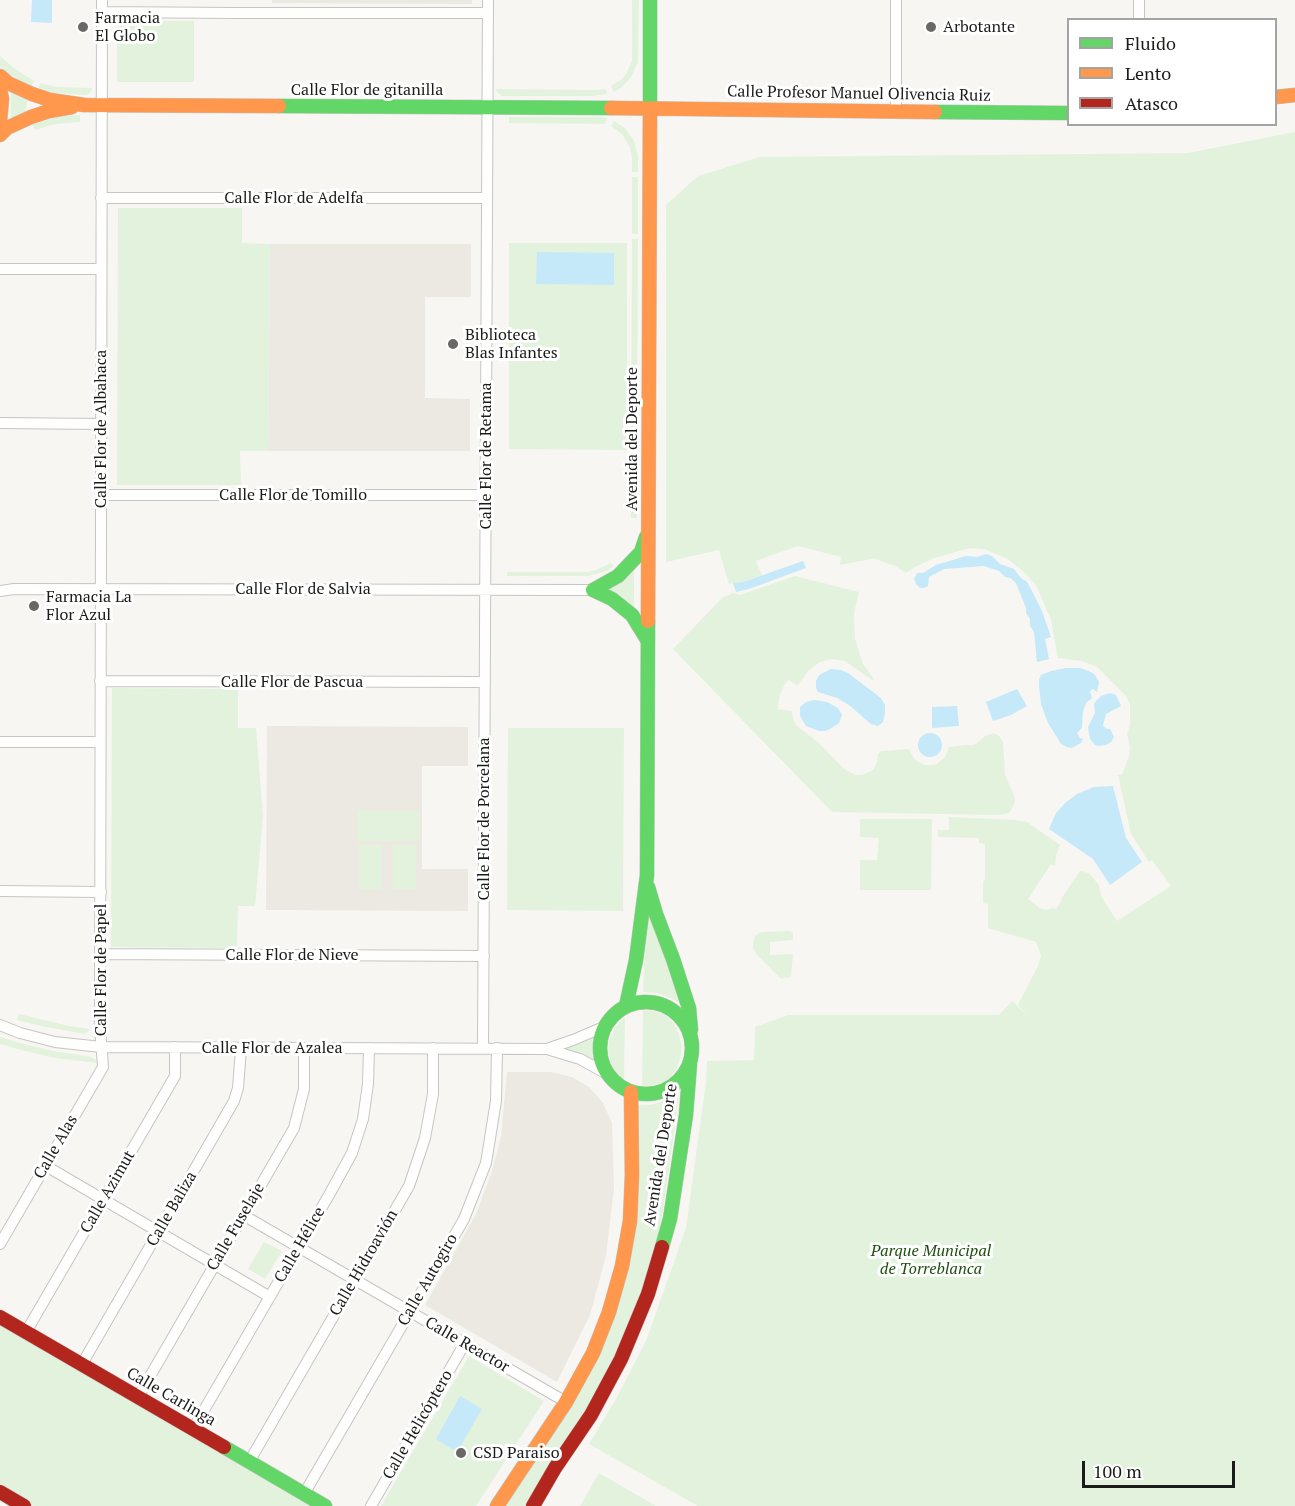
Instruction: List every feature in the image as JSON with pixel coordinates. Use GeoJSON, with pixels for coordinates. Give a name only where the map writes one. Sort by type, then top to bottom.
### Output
{"type":"FeatureCollection","features":[{"type":"Feature","properties":{"kind":"street","name":"Calle Flor de Retama"},"geometry":{"type":"LineString","coordinates":[[485,589],[488,0]]}},
{"type":"Feature","properties":{"kind":"street","name":"Avenida del Deporte"},"geometry":{"type":"LineString","coordinates":[[626,1006],[636,960],[646,879],[650,0]]}},
{"type":"Feature","properties":{"kind":"street"},"geometry":{"type":"LineString","coordinates":[[896,0],[896,111]]}},
{"type":"Feature","properties":{"kind":"street"},"geometry":{"type":"LineString","coordinates":[[1139,0],[1139,18]]}},
{"type":"Feature","properties":{"kind":"street"},"geometry":{"type":"LineString","coordinates":[[102,6],[488,13]]}},
{"type":"Feature","properties":{"kind":"street","name":"Calle Flor de Albahaca"},"geometry":{"type":"LineString","coordinates":[[100,589],[102,6]]}},
{"type":"Feature","properties":{"kind":"street"},"geometry":{"type":"LineString","coordinates":[[0,76],[8,83],[32,94],[50,100],[84,105]]}},
{"type":"Feature","properties":{"kind":"street"},"geometry":{"type":"LineString","coordinates":[[0,90],[2,99],[0,120]]}},
{"type":"Feature","properties":{"kind":"street"},"geometry":{"type":"LineString","coordinates":[[1277,97],[1295,95]]}},
{"type":"Feature","properties":{"kind":"street"},"geometry":{"type":"LineString","coordinates":[[0,135],[8,128],[31,117],[84,105]]}},
{"type":"Feature","properties":{"kind":"street","name":"Calle Flor de gitanilla"},"geometry":{"type":"LineString","coordinates":[[84,105],[650,108]]}},
{"type":"Feature","properties":{"kind":"street","name":"Calle Profesor Manuel Olivencia Ruiz"},"geometry":{"type":"LineString","coordinates":[[650,108],[1067,113]]}},
{"type":"Feature","properties":{"kind":"street","name":"Calle Flor de Adelfa"},"geometry":{"type":"LineString","coordinates":[[102,198],[487,198]]}},
{"type":"Feature","properties":{"kind":"street"},"geometry":{"type":"LineString","coordinates":[[0,269],[101,269]]}},
{"type":"Feature","properties":{"kind":"street"},"geometry":{"type":"LineString","coordinates":[[0,423],[101,424]]}},
{"type":"Feature","properties":{"kind":"street","name":"Calle Flor de Tomillo"},"geometry":{"type":"LineString","coordinates":[[101,495],[486,495]]}},
{"type":"Feature","properties":{"kind":"street"},"geometry":{"type":"LineString","coordinates":[[593,590],[618,576],[641,552],[649,528]]}},
{"type":"Feature","properties":{"kind":"street","name":"Calle Flor de Salvia"},"geometry":{"type":"LineString","coordinates":[[0,589],[593,590]]}},
{"type":"Feature","properties":{"kind":"street","name":"Calle Flor de Papel"},"geometry":{"type":"LineString","coordinates":[[100,589],[101,1047]]}},
{"type":"Feature","properties":{"kind":"street","name":"Calle Flor de Porcelana"},"geometry":{"type":"LineString","coordinates":[[483,1048],[485,589]]}},
{"type":"Feature","properties":{"kind":"street"},"geometry":{"type":"LineString","coordinates":[[593,590],[612,599],[632,615],[648,641]]}},
{"type":"Feature","properties":{"kind":"street","name":"Calle Flor de Pascua"},"geometry":{"type":"LineString","coordinates":[[100,681],[485,682]]}},
{"type":"Feature","properties":{"kind":"street"},"geometry":{"type":"LineString","coordinates":[[0,742],[100,742]]}},
{"type":"Feature","properties":{"kind":"street","name":"Avenida del Deporte"},"geometry":{"type":"LineString","coordinates":[[646,879],[689,1008],[691,1036]]}},
{"type":"Feature","properties":{"kind":"street","name":"Calle Flor de Papel"},"geometry":{"type":"LineString","coordinates":[[0,891],[100,892]]}},
{"type":"Feature","properties":{"kind":"street","name":"Calle Flor de Nieve"},"geometry":{"type":"LineString","coordinates":[[100,954],[484,956]]}},
{"type":"Feature","properties":{"kind":"street"},"geometry":{"type":"LineString","coordinates":[[546,1049],[580,1059],[609,1075],[631,1092],[660,1093],[673,1087],[683,1077],[690,1064],[693,1050],[691,1036],[684,1021],[676,1012],[655,1003],[634,1003],[626,1006],[613,1016],[601,1038],[600,1051],[609,1075]]}},
{"type":"Feature","properties":{"kind":"street","name":"Calle Flor de Azalea"},"geometry":{"type":"LineString","coordinates":[[0,1025],[55,1042],[101,1047],[546,1049]]}},
{"type":"Feature","properties":{"kind":"street"},"geometry":{"type":"LineString","coordinates":[[546,1049],[606,1026]]}},
{"type":"Feature","properties":{"kind":"street","name":"Calle Alas"},"geometry":{"type":"LineString","coordinates":[[0,1244],[103,1067],[101,1047]]}},
{"type":"Feature","properties":{"kind":"street","name":"Calle Azimut"},"geometry":{"type":"LineString","coordinates":[[26,1332],[175,1076],[175,1047]]}},
{"type":"Feature","properties":{"kind":"street","name":"Calle Baliza"},"geometry":{"type":"LineString","coordinates":[[82,1364],[234,1101],[238,1088],[241,1048]]}},
{"type":"Feature","properties":{"kind":"street","name":"Calle Fuselaje"},"geometry":{"type":"LineString","coordinates":[[138,1397],[294,1128],[304,1089],[304,1048]]}},
{"type":"Feature","properties":{"kind":"street","name":"Calle Hélice"},"geometry":{"type":"LineString","coordinates":[[194,1429],[352,1153],[363,1119],[369,1084],[369,1048]]}},
{"type":"Feature","properties":{"kind":"street","name":"Calle Hidroavión"},"geometry":{"type":"LineString","coordinates":[[249,1462],[409,1186],[425,1138],[433,1094],[433,1048]]}},
{"type":"Feature","properties":{"kind":"street","name":"Calle Autogiro"},"geometry":{"type":"LineString","coordinates":[[304,1494],[464,1219],[486,1163],[496,1101],[497,1048]]}},
{"type":"Feature","properties":{"kind":"street","name":"Avenida del Deporte"},"geometry":{"type":"LineString","coordinates":[[533,1506],[596,1406],[621,1359],[648,1294],[670,1219],[686,1115],[690,1064]]}},
{"type":"Feature","properties":{"kind":"street","name":"Avenida del Deporte"},"geometry":{"type":"LineString","coordinates":[[497,1506],[566,1402],[593,1353],[609,1312],[622,1266],[630,1221],[631,1092]]}},
{"type":"Feature","properties":{"kind":"street"},"geometry":{"type":"LineString","coordinates":[[46,1166],[270,1297]]}},
{"type":"Feature","properties":{"kind":"street","name":"Calle Reactor"},"geometry":{"type":"LineString","coordinates":[[243,1215],[566,1402]]}},
{"type":"Feature","properties":{"kind":"street","name":"Calle Carlinga"},"geometry":{"type":"LineString","coordinates":[[0,1317],[326,1506]]}},
{"type":"Feature","properties":{"kind":"street","name":"Calle Helicóptero"},"geometry":{"type":"LineString","coordinates":[[371,1506],[465,1343]]}},
{"type":"Feature","properties":{"kind":"street"},"geometry":{"type":"LineString","coordinates":[[2,1498],[24,1506]]}},
{"type":"Feature","properties":{"kind":"shaded area"},"geometry":{"type":"Polygon","coordinates":[[[272,0],[472,0],[472,4],[272,3],[272,0]]]}},
{"type":"Feature","properties":{"kind":"shaded area"},"geometry":{"type":"Polygon","coordinates":[[[270,244],[471,244],[471,297],[425,297],[425,398],[470,399],[470,451],[268,451],[270,244]]]}},
{"type":"Feature","properties":{"kind":"shaded area"},"geometry":{"type":"Polygon","coordinates":[[[267,726],[468,727],[468,766],[422,766],[422,869],[468,869],[468,911],[266,910],[267,726]]]}},
{"type":"Feature","properties":{"kind":"shaded area"},"geometry":{"type":"Polygon","coordinates":[[[507,1072],[551,1072],[572,1077],[589,1087],[603,1103],[612,1123],[614,1188],[606,1256],[590,1315],[557,1382],[425,1305],[476,1214],[491,1174],[501,1137],[507,1072]]]}},
{"type":"Feature","properties":{"kind":"green space"},"geometry":{"type":"Polygon","coordinates":[[[632,0],[639,0],[638,62],[631,77],[614,92],[611,86],[622,79],[632,61],[632,0]]]}},
{"type":"Feature","properties":{"kind":"green space"},"geometry":{"type":"Polygon","coordinates":[[[117,21],[194,21],[194,82],[117,82],[117,21]]]}},
{"type":"Feature","properties":{"kind":"green space"},"geometry":{"type":"Polygon","coordinates":[[[0,56],[34,81],[31,87],[0,66],[0,56]]]}},
{"type":"Feature","properties":{"kind":"green space"},"geometry":{"type":"Polygon","coordinates":[[[40,83],[57,87],[92,88],[92,90],[85,95],[54,93],[38,90],[40,83]]]}},
{"type":"Feature","properties":{"kind":"green space"},"geometry":{"type":"Polygon","coordinates":[[[496,89],[606,89],[607,94],[502,96],[496,89]]]}},
{"type":"Feature","properties":{"kind":"green space"},"geometry":{"type":"Polygon","coordinates":[[[11,92],[28,98],[25,113],[11,118],[11,92]]]}},
{"type":"Feature","properties":{"kind":"green space"},"geometry":{"type":"Polygon","coordinates":[[[80,115],[80,122],[55,124],[35,130],[32,124],[51,118],[80,115]]]}},
{"type":"Feature","properties":{"kind":"green space"},"geometry":{"type":"Polygon","coordinates":[[[509,117],[607,118],[605,124],[509,123],[509,117]]]}},
{"type":"Feature","properties":{"kind":"green space"},"geometry":{"type":"Polygon","coordinates":[[[614,121],[625,128],[634,141],[638,156],[638,172],[632,172],[630,148],[622,134],[611,126],[614,121]]]}},
{"type":"Feature","properties":{"kind":"green space","name":"Parque Municipal de Torreblanca"},"geometry":{"type":"Polygon","coordinates":[[[1295,132],[1295,1506],[698,1506],[589,1444],[616,1399],[646,1341],[686,1228],[707,1061],[754,1060],[755,1027],[788,1015],[999,1015],[1012,1001],[1028,1016],[1018,1005],[1038,966],[1041,955],[1036,942],[988,928],[988,904],[983,903],[985,844],[979,843],[979,838],[938,837],[938,830],[949,830],[949,817],[1027,822],[1060,845],[1055,866],[1051,864],[1028,899],[1046,910],[1056,909],[1080,871],[1089,873],[1099,885],[1101,896],[1117,921],[1171,886],[1152,860],[1149,862],[1131,834],[1118,775],[1123,772],[1130,748],[1127,734],[1130,725],[1130,705],[1126,696],[1096,666],[1081,661],[1058,658],[1051,620],[1036,585],[1008,559],[984,549],[970,548],[934,558],[906,573],[895,566],[873,558],[840,565],[841,557],[798,546],[756,561],[762,575],[729,584],[719,550],[666,562],[666,205],[698,176],[760,157],[1188,153],[1295,132]]]}},
{"type":"Feature","properties":{"kind":"green space"},"geometry":{"type":"Polygon","coordinates":[[[632,177],[638,177],[638,234],[632,234],[632,177]]]}},
{"type":"Feature","properties":{"kind":"green space"},"geometry":{"type":"Polygon","coordinates":[[[118,208],[242,208],[242,243],[270,244],[268,451],[240,451],[241,485],[117,485],[118,208]]]}},
{"type":"Feature","properties":{"kind":"green space"},"geometry":{"type":"Polygon","coordinates":[[[632,239],[638,239],[637,457],[631,457],[632,239]]]}},
{"type":"Feature","properties":{"kind":"green space"},"geometry":{"type":"Polygon","coordinates":[[[509,243],[627,243],[627,450],[509,449],[509,243]]]}},
{"type":"Feature","properties":{"kind":"green space"},"geometry":{"type":"Polygon","coordinates":[[[631,462],[637,462],[637,518],[631,518],[631,462]]]}},
{"type":"Feature","properties":{"kind":"green space"},"geometry":{"type":"Polygon","coordinates":[[[611,563],[614,566],[607,571],[588,576],[507,576],[507,572],[587,572],[611,563]]]}},
{"type":"Feature","properties":{"kind":"green space"},"geometry":{"type":"Polygon","coordinates":[[[634,568],[634,610],[603,589],[634,568]]]}},
{"type":"Feature","properties":{"kind":"green space"},"geometry":{"type":"Polygon","coordinates":[[[795,576],[859,592],[854,613],[855,639],[863,664],[874,679],[872,680],[845,661],[832,659],[820,662],[809,670],[797,686],[789,680],[785,683],[779,698],[778,709],[792,711],[796,725],[820,744],[844,769],[856,775],[873,770],[881,751],[909,749],[915,760],[931,765],[937,764],[945,757],[949,747],[976,744],[985,736],[994,733],[1003,742],[1005,775],[1015,798],[1010,812],[997,815],[832,812],[673,649],[722,598],[733,593],[740,595],[795,576]]]}},
{"type":"Feature","properties":{"kind":"green space"},"geometry":{"type":"Polygon","coordinates":[[[112,688],[238,689],[238,728],[256,728],[263,816],[255,906],[238,906],[237,948],[111,947],[112,688]]]}},
{"type":"Feature","properties":{"kind":"green space"},"geometry":{"type":"Polygon","coordinates":[[[508,728],[624,728],[623,911],[507,910],[508,728]]]}},
{"type":"Feature","properties":{"kind":"green space"},"geometry":{"type":"Polygon","coordinates":[[[357,810],[419,811],[419,841],[357,841],[357,810]]]}},
{"type":"Feature","properties":{"kind":"green space"},"geometry":{"type":"Polygon","coordinates":[[[860,819],[932,819],[931,890],[860,890],[860,860],[877,860],[879,838],[860,837],[860,819]]]}},
{"type":"Feature","properties":{"kind":"green space"},"geometry":{"type":"Polygon","coordinates":[[[359,845],[382,845],[382,889],[359,889],[359,845]]]}},
{"type":"Feature","properties":{"kind":"green space"},"geometry":{"type":"Polygon","coordinates":[[[393,845],[416,845],[416,889],[393,889],[393,845]]]}},
{"type":"Feature","properties":{"kind":"green space"},"geometry":{"type":"Polygon","coordinates":[[[649,913],[683,1006],[658,993],[643,992],[646,914],[649,913]]]}},
{"type":"Feature","properties":{"kind":"green space"},"geometry":{"type":"Polygon","coordinates":[[[790,931],[793,933],[793,940],[770,942],[770,955],[793,954],[791,977],[781,979],[757,955],[753,943],[755,936],[761,932],[790,931]]]}},
{"type":"Feature","properties":{"kind":"green space"},"geometry":{"type":"Polygon","coordinates":[[[643,1010],[665,1015],[674,1023],[682,1047],[676,1070],[670,1078],[661,1084],[642,1087],[643,1010]]]}},
{"type":"Feature","properties":{"kind":"green space"},"geometry":{"type":"Polygon","coordinates":[[[19,1014],[90,1029],[85,1034],[41,1026],[17,1020],[19,1014]]]}},
{"type":"Feature","properties":{"kind":"green space"},"geometry":{"type":"Polygon","coordinates":[[[625,1017],[624,1080],[617,1074],[608,1052],[609,1041],[615,1027],[625,1017]]]}},
{"type":"Feature","properties":{"kind":"green space"},"geometry":{"type":"Polygon","coordinates":[[[597,1035],[596,1063],[561,1047],[597,1035]]]}},
{"type":"Feature","properties":{"kind":"green space"},"geometry":{"type":"Polygon","coordinates":[[[0,1037],[54,1051],[91,1057],[97,1063],[55,1058],[25,1051],[0,1044],[0,1037]]]}},
{"type":"Feature","properties":{"kind":"green space"},"geometry":{"type":"Polygon","coordinates":[[[679,1096],[661,1224],[641,1292],[615,1355],[585,1411],[525,1506],[505,1506],[615,1314],[638,1105],[651,1105],[679,1096]]]}},
{"type":"Feature","properties":{"kind":"green space"},"geometry":{"type":"Polygon","coordinates":[[[264,1242],[282,1251],[265,1279],[248,1269],[264,1242]]]}},
{"type":"Feature","properties":{"kind":"green space"},"geometry":{"type":"Polygon","coordinates":[[[0,1323],[314,1506],[33,1506],[0,1487],[0,1323]]]}},
{"type":"Feature","properties":{"kind":"green space","name":"CSD Paraiso"},"geometry":{"type":"Polygon","coordinates":[[[469,1356],[544,1401],[476,1506],[381,1506],[469,1356]]]}},
{"type":"Feature","properties":{"kind":"green space"},"geometry":{"type":"Polygon","coordinates":[[[599,1473],[656,1506],[580,1506],[599,1473]]]}},
{"type":"Feature","properties":{"kind":"water"},"geometry":{"type":"Polygon","coordinates":[[[32,0],[52,0],[52,23],[31,22],[32,0]]]}},
{"type":"Feature","properties":{"kind":"water"},"geometry":{"type":"Polygon","coordinates":[[[537,252],[614,253],[614,285],[536,284],[537,252]]]}},
{"type":"Feature","properties":{"kind":"water"},"geometry":{"type":"Polygon","coordinates":[[[986,554],[992,556],[1000,564],[1014,569],[1027,582],[1042,611],[1051,637],[1045,639],[1049,659],[1037,662],[1034,632],[1016,583],[999,571],[984,566],[944,569],[929,577],[928,586],[924,588],[920,588],[914,579],[917,573],[923,573],[936,565],[966,556],[977,557],[986,554]]]}},
{"type":"Feature","properties":{"kind":"water"},"geometry":{"type":"Polygon","coordinates":[[[803,561],[806,568],[736,592],[733,583],[743,582],[803,561]]]}},
{"type":"Feature","properties":{"kind":"water"},"geometry":{"type":"Polygon","coordinates":[[[1066,668],[1080,668],[1089,671],[1099,682],[1097,692],[1093,689],[1090,691],[1092,698],[1086,703],[1083,711],[1082,728],[1077,733],[1083,739],[1081,743],[1072,748],[1061,744],[1048,723],[1041,704],[1039,686],[1041,675],[1066,668]]]}},
{"type":"Feature","properties":{"kind":"water"},"geometry":{"type":"Polygon","coordinates":[[[831,669],[848,673],[881,698],[885,705],[883,722],[878,726],[871,724],[849,705],[837,698],[818,692],[816,681],[819,675],[831,669]]]}},
{"type":"Feature","properties":{"kind":"water"},"geometry":{"type":"Polygon","coordinates":[[[1017,689],[1027,706],[993,721],[986,702],[1017,689]]]}},
{"type":"Feature","properties":{"kind":"water"},"geometry":{"type":"Polygon","coordinates":[[[1110,693],[1116,695],[1121,706],[1106,714],[1103,725],[1110,729],[1114,737],[1106,745],[1098,746],[1090,739],[1088,727],[1095,713],[1094,704],[1101,696],[1110,693]]]}},
{"type":"Feature","properties":{"kind":"water"},"geometry":{"type":"Polygon","coordinates":[[[814,700],[827,702],[838,708],[842,715],[839,723],[825,731],[806,726],[800,716],[800,707],[814,700]]]}},
{"type":"Feature","properties":{"kind":"water"},"geometry":{"type":"Polygon","coordinates":[[[957,706],[959,726],[932,728],[932,707],[957,706]]]}},
{"type":"Feature","properties":{"kind":"water"},"geometry":{"type":"Polygon","coordinates":[[[925,733],[935,733],[942,740],[942,750],[935,757],[925,757],[918,750],[918,740],[925,733]]]}},
{"type":"Feature","properties":{"kind":"water"},"geometry":{"type":"Polygon","coordinates":[[[1113,786],[1126,838],[1142,862],[1110,885],[1093,859],[1049,829],[1056,813],[1077,794],[1094,787],[1113,786]]]}},
{"type":"Feature","properties":{"kind":"water"},"geometry":{"type":"Polygon","coordinates":[[[460,1396],[482,1409],[457,1452],[436,1439],[460,1396]]]}},
{"type":"Feature","properties":{"kind":"traffic: fast"},"geometry":{"type":"LineString","coordinates":[[650,0],[650,110]]}},
{"type":"Feature","properties":{"kind":"traffic: fast"},"geometry":{"type":"LineString","coordinates":[[279,106],[611,108]]}},
{"type":"Feature","properties":{"kind":"traffic: fast"},"geometry":{"type":"LineString","coordinates":[[935,112],[1067,113]]}},
{"type":"Feature","properties":{"kind":"traffic: fast"},"geometry":{"type":"LineString","coordinates":[[593,590],[618,576],[641,552],[646,537]]}},
{"type":"Feature","properties":{"kind":"traffic: fast"},"geometry":{"type":"LineString","coordinates":[[593,590],[612,599],[632,615],[648,641]]}},
{"type":"Feature","properties":{"kind":"traffic: fast"},"geometry":{"type":"LineString","coordinates":[[626,1006],[636,960],[647,875],[648,621]]}},
{"type":"Feature","properties":{"kind":"traffic: fast"},"geometry":{"type":"LineString","coordinates":[[648,887],[689,1008],[691,1030]]}},
{"type":"Feature","properties":{"kind":"traffic: fast"},"geometry":{"type":"LineString","coordinates":[[646,1002],[664,1005],[679,1015],[689,1030],[692,1048],[689,1066],[679,1081],[664,1091],[646,1094],[628,1091],[613,1081],[603,1066],[600,1048],[603,1030],[613,1015],[628,1005],[646,1002]]}},
{"type":"Feature","properties":{"kind":"traffic: fast"},"geometry":{"type":"LineString","coordinates":[[662,1247],[670,1219],[686,1115],[690,1064]]}},
{"type":"Feature","properties":{"kind":"traffic: fast"},"geometry":{"type":"LineString","coordinates":[[224,1447],[325,1506]]}},
{"type":"Feature","properties":{"kind":"traffic: slow"},"geometry":{"type":"LineString","coordinates":[[0,76],[8,83],[32,94],[50,100],[84,105],[279,106]]}},
{"type":"Feature","properties":{"kind":"traffic: slow"},"geometry":{"type":"LineString","coordinates":[[0,90],[2,99],[0,120]]}},
{"type":"Feature","properties":{"kind":"traffic: slow"},"geometry":{"type":"LineString","coordinates":[[1277,97],[1295,95]]}},
{"type":"Feature","properties":{"kind":"traffic: slow"},"geometry":{"type":"LineString","coordinates":[[0,135],[7,128],[31,117],[72,107]]}},
{"type":"Feature","properties":{"kind":"traffic: slow"},"geometry":{"type":"LineString","coordinates":[[611,108],[935,112]]}},
{"type":"Feature","properties":{"kind":"traffic: slow"},"geometry":{"type":"LineString","coordinates":[[648,621],[650,110]]}},
{"type":"Feature","properties":{"kind":"traffic: slow"},"geometry":{"type":"LineString","coordinates":[[497,1506],[566,1402],[593,1353],[609,1312],[622,1266],[630,1221],[631,1092]]}},
{"type":"Feature","properties":{"kind":"traffic: jam"},"geometry":{"type":"LineString","coordinates":[[533,1506],[555,1468],[591,1415],[621,1359],[648,1294],[662,1247]]}},
{"type":"Feature","properties":{"kind":"traffic: jam"},"geometry":{"type":"LineString","coordinates":[[0,1317],[224,1447]]}},
{"type":"Feature","properties":{"kind":"traffic: jam"},"geometry":{"type":"LineString","coordinates":[[0,1492],[24,1506]]}},
{"type":"Feature","properties":{"kind":"place","name":"Farmacia El Globo"},"geometry":{"type":"Point","coordinates":[83,27]}},
{"type":"Feature","properties":{"kind":"place","name":"Arbotante"},"geometry":{"type":"Point","coordinates":[931,27]}},
{"type":"Feature","properties":{"kind":"place","name":"Biblioteca Blas Infantes"},"geometry":{"type":"Point","coordinates":[453,344]}},
{"type":"Feature","properties":{"kind":"place","name":"Farmacia La Flor Azul"},"geometry":{"type":"Point","coordinates":[34,606]}},
{"type":"Feature","properties":{"kind":"place","name":"CSD Paraiso"},"geometry":{"type":"Point","coordinates":[461,1453]}}]}
